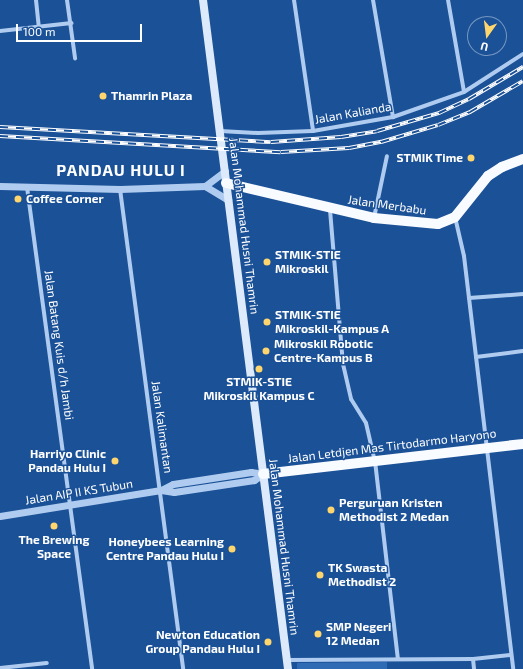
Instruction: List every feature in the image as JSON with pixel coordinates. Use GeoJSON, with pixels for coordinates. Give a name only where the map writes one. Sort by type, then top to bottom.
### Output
{"type":"FeatureCollection","features":[{"type":"Feature","properties":{"kind":"main road","name":"Jalan Mohammad Husni Thamrin"},"geometry":{"type":"LineString","coordinates":[[203,0],[288,669]]}},
{"type":"Feature","properties":{"kind":"main road"},"geometry":{"type":"LineString","coordinates":[[455,217],[488,176],[502,167],[523,159]]}},
{"type":"Feature","properties":{"kind":"main road","name":"Jalan Merbabu"},"geometry":{"type":"LineString","coordinates":[[226,183],[330,210],[374,218],[429,224],[445,222],[455,217]]}},
{"type":"Feature","properties":{"kind":"main road","name":"Jalan Letdjen Mas Tirtodarmo Haryono"},"geometry":{"type":"LineString","coordinates":[[263,474],[523,444]]}},
{"type":"Feature","properties":{"kind":"street"},"geometry":{"type":"LineString","coordinates":[[36,0],[39,27]]}},
{"type":"Feature","properties":{"kind":"street"},"geometry":{"type":"LineString","coordinates":[[67,0],[72,23],[75,58]]}},
{"type":"Feature","properties":{"kind":"street"},"geometry":{"type":"LineString","coordinates":[[294,0],[313,131]]}},
{"type":"Feature","properties":{"kind":"street"},"geometry":{"type":"LineString","coordinates":[[373,0],[393,117]]}},
{"type":"Feature","properties":{"kind":"street"},"geometry":{"type":"LineString","coordinates":[[448,0],[464,92]]}},
{"type":"Feature","properties":{"kind":"street"},"geometry":{"type":"LineString","coordinates":[[0,31],[72,23]]}},
{"type":"Feature","properties":{"kind":"street","name":"Jalan Kalianda"},"geometry":{"type":"LineString","coordinates":[[220,131],[258,133],[313,131],[393,117],[464,92],[523,54]]}},
{"type":"Feature","properties":{"kind":"street"},"geometry":{"type":"LineString","coordinates":[[374,218],[387,156]]}},
{"type":"Feature","properties":{"kind":"street"},"geometry":{"type":"LineString","coordinates":[[206,186],[225,171]]}},
{"type":"Feature","properties":{"kind":"street"},"geometry":{"type":"LineString","coordinates":[[0,186],[120,189],[206,186],[228,200]]}},
{"type":"Feature","properties":{"kind":"street","name":"Jalan Batang Kuis d/h Jambi"},"geometry":{"type":"LineString","coordinates":[[27,187],[92,669]]}},
{"type":"Feature","properties":{"kind":"street","name":"Jalan Kalimantan"},"geometry":{"type":"LineString","coordinates":[[120,189],[161,490],[183,669]]}},
{"type":"Feature","properties":{"kind":"street"},"geometry":{"type":"LineString","coordinates":[[330,210],[345,378],[351,399],[365,419],[375,461],[398,659]]}},
{"type":"Feature","properties":{"kind":"street"},"geometry":{"type":"LineString","coordinates":[[455,217],[464,256],[488,448],[513,669]]}},
{"type":"Feature","properties":{"kind":"street"},"geometry":{"type":"LineString","coordinates":[[469,298],[523,294]]}},
{"type":"Feature","properties":{"kind":"street"},"geometry":{"type":"LineString","coordinates":[[476,357],[523,351]]}},
{"type":"Feature","properties":{"kind":"street","name":"Jalan AIP II KS Tubun"},"geometry":{"type":"LineString","coordinates":[[0,516],[161,490],[173,484],[251,472],[263,474]]}},
{"type":"Feature","properties":{"kind":"street"},"geometry":{"type":"LineString","coordinates":[[286,660],[474,659],[511,655]]}},
{"type":"Feature","properties":{"kind":"street"},"geometry":{"type":"LineString","coordinates":[[474,659],[474,669]]}},
{"type":"Feature","properties":{"kind":"street"},"geometry":{"type":"LineString","coordinates":[[0,668],[47,663]]}},
{"type":"Feature","properties":{"kind":"shaded area"},"geometry":{"type":"Polygon","coordinates":[[[387,662],[387,669],[297,669],[297,663],[387,662]]]}},
{"type":"Feature","properties":{"kind":"railway"},"geometry":{"type":"LineString","coordinates":[[0,127],[271,142],[341,137],[377,131],[439,113],[469,99],[523,67]]}},
{"type":"Feature","properties":{"kind":"railway"},"geometry":{"type":"LineString","coordinates":[[0,136],[281,152],[349,148],[381,142],[438,125],[470,112],[523,81]]}},
{"type":"Feature","properties":{"kind":"place","name":"Thamrin Plaza"},"geometry":{"type":"Point","coordinates":[103,96]}},
{"type":"Feature","properties":{"kind":"place","name":"STMIK Time"},"geometry":{"type":"Point","coordinates":[471,158]}},
{"type":"Feature","properties":{"kind":"place","name":"Coffee Corner"},"geometry":{"type":"Point","coordinates":[18,199]}},
{"type":"Feature","properties":{"kind":"place","name":"STMIK-STIE Mikroskil"},"geometry":{"type":"Point","coordinates":[267,262]}},
{"type":"Feature","properties":{"kind":"place","name":"STMIK-STIE Mikroskil-Kampus A"},"geometry":{"type":"Point","coordinates":[267,322]}},
{"type":"Feature","properties":{"kind":"place","name":"Mikroskil Robotic Centre-Kampus B"},"geometry":{"type":"Point","coordinates":[266,351]}},
{"type":"Feature","properties":{"kind":"place","name":"STMIK-STIE Mikroskil Kampus C"},"geometry":{"type":"Point","coordinates":[259,369]}},
{"type":"Feature","properties":{"kind":"place","name":"Harriyo Clinic Pandau Hulu I"},"geometry":{"type":"Point","coordinates":[115,461]}},
{"type":"Feature","properties":{"kind":"place","name":"Perguruan Kristen Methodist 2 Medan"},"geometry":{"type":"Point","coordinates":[331,510]}},
{"type":"Feature","properties":{"kind":"place","name":"The Brewing Space"},"geometry":{"type":"Point","coordinates":[54,526]}},
{"type":"Feature","properties":{"kind":"place","name":"Honeybees Learning Centre Pandau Hulu I"},"geometry":{"type":"Point","coordinates":[232,549]}},
{"type":"Feature","properties":{"kind":"place","name":"TK Swasta Methodist 2"},"geometry":{"type":"Point","coordinates":[320,575]}},
{"type":"Feature","properties":{"kind":"place","name":"SMP Negeri 12 Medan"},"geometry":{"type":"Point","coordinates":[318,634]}},
{"type":"Feature","properties":{"kind":"place","name":"Newton Education Group Pandau Hulu I"},"geometry":{"type":"Point","coordinates":[268,642]}},
{"type":"Feature","properties":{"kind":"district","name":"PANDAU HULU I"},"geometry":{"type":"Point","coordinates":[121,170]}}]}
